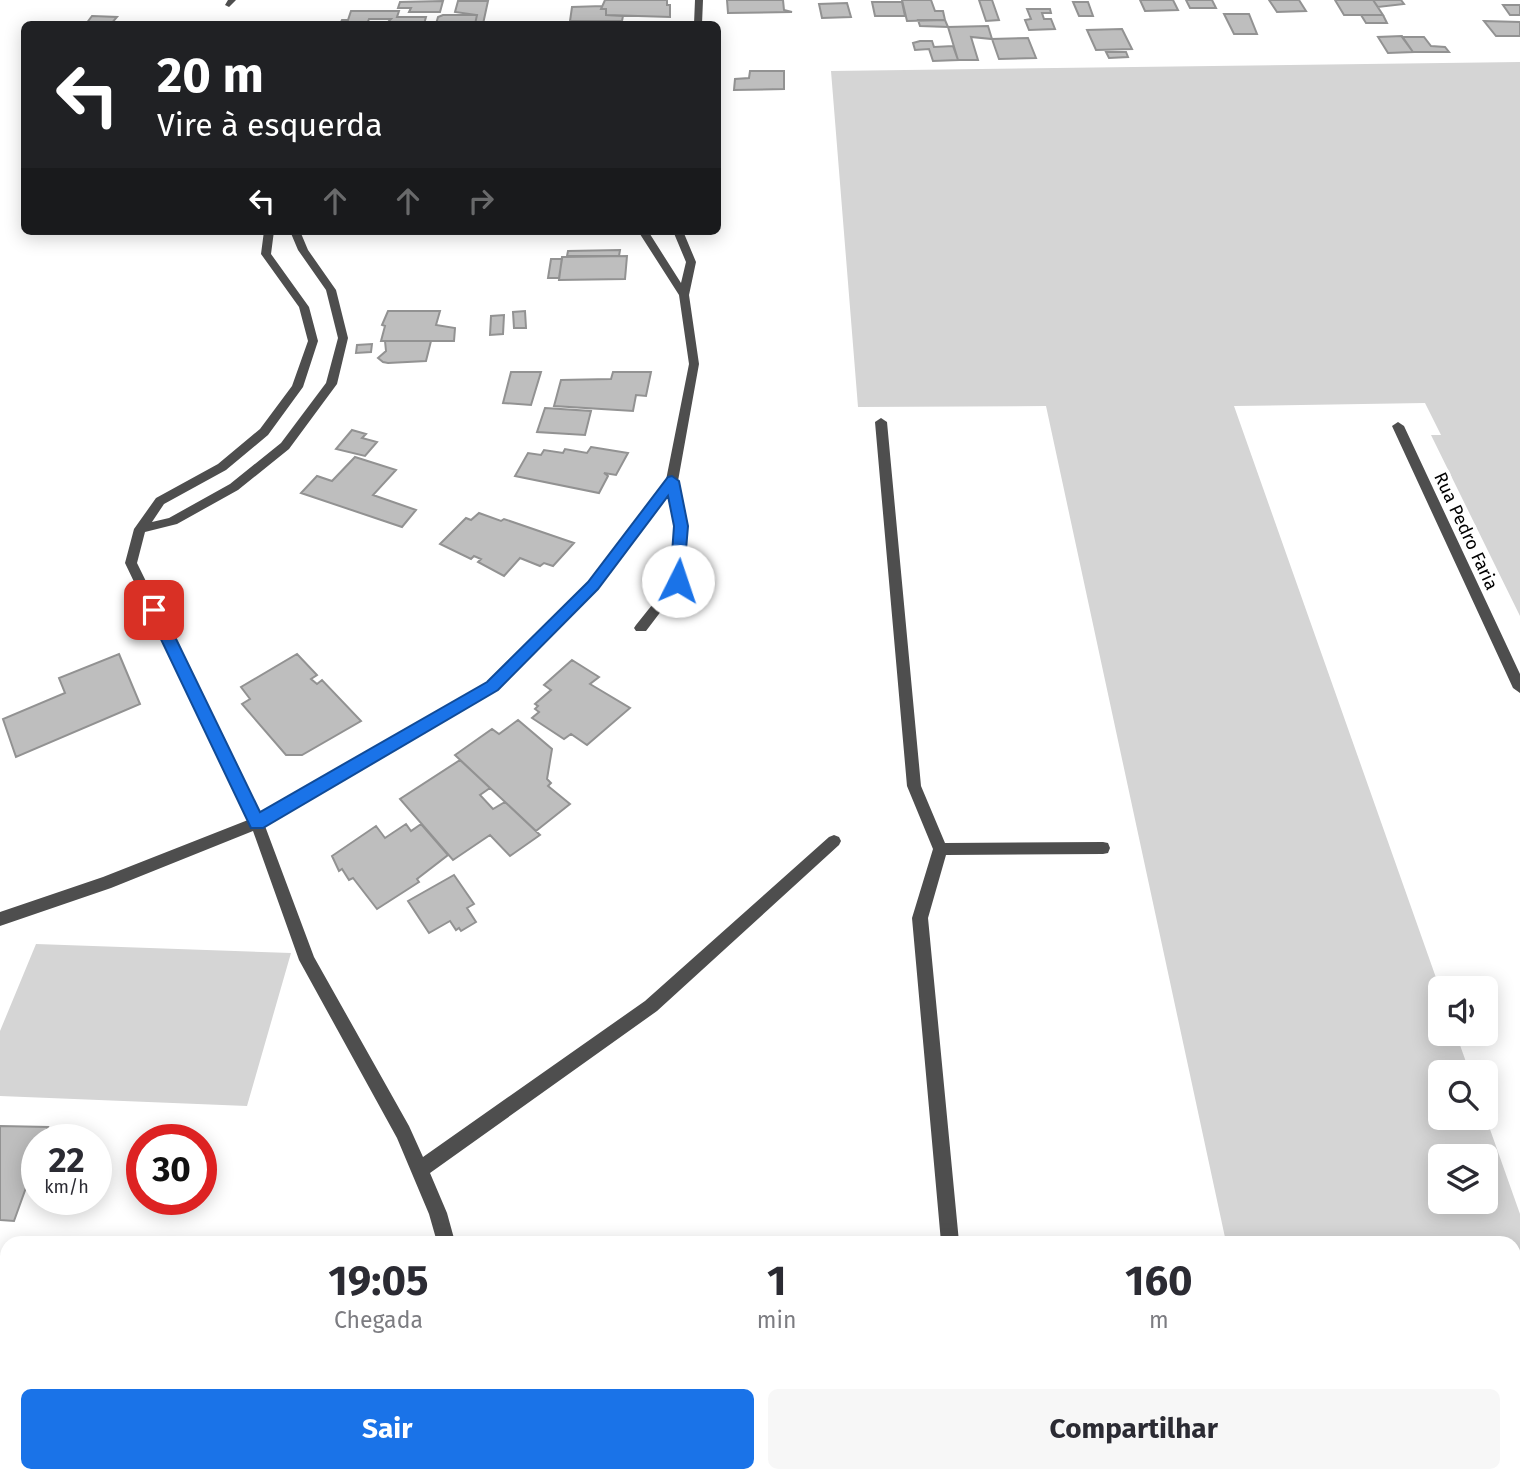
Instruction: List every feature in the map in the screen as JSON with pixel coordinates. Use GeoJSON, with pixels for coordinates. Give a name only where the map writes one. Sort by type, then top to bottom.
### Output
{"type":"FeatureCollection","features":[{"type":"Feature","properties":{"kind":"street"},"geometry":{"type":"LineString","coordinates":[[698,21],[699,0]]}},
{"type":"Feature","properties":{"kind":"street"},"geometry":{"type":"LineString","coordinates":[[268,235],[266,254],[304,307],[313,341],[297,387],[264,432],[222,467],[160,500],[140,529],[131,563],[257,823],[307,960],[403,1132],[438,1213],[444,1236]]}},
{"type":"Feature","properties":{"kind":"street"},"geometry":{"type":"LineString","coordinates":[[140,529],[173,521],[234,487],[285,446],[331,384],[343,338],[331,290],[303,250],[297,235]]}},
{"type":"Feature","properties":{"kind":"street"},"geometry":{"type":"LineString","coordinates":[[646,235],[684,295]]}},
{"type":"Feature","properties":{"kind":"street"},"geometry":{"type":"LineString","coordinates":[[641,628],[678,581],[681,526],[672,481],[694,364],[684,295],[691,262],[680,235]]}},
{"type":"Feature","properties":{"kind":"street"},"geometry":{"type":"LineString","coordinates":[[881,422],[914,786],[940,849],[920,918],[949,1236]]}},
{"type":"Feature","properties":{"kind":"street","name":"Rua Pedro Faria"},"geometry":{"type":"LineString","coordinates":[[1398,426],[1520,688]]}},
{"type":"Feature","properties":{"kind":"street"},"geometry":{"type":"LineString","coordinates":[[0,919],[106,883],[257,823],[493,686],[593,586],[672,481]]}},
{"type":"Feature","properties":{"kind":"street"},"geometry":{"type":"LineString","coordinates":[[419,1170],[651,1006],[834,841]]}},
{"type":"Feature","properties":{"kind":"street"},"geometry":{"type":"LineString","coordinates":[[940,849],[1103,848]]}},
{"type":"Feature","properties":{"kind":"shaded area"},"geometry":{"type":"Polygon","coordinates":[[[1520,62],[1520,616],[1431,435],[1441,435],[1425,403],[1234,406],[1435,976],[1428,976],[1428,1046],[1460,1046],[1465,1060],[1428,1060],[1428,1130],[1490,1130],[1495,1144],[1428,1144],[1428,1214],[1498,1214],[1498,1152],[1520,1214],[1520,1236],[1225,1236],[1046,406],[858,407],[831,71],[1520,62]]]}},
{"type":"Feature","properties":{"kind":"shaded area"},"geometry":{"type":"Polygon","coordinates":[[[36,944],[291,953],[247,1106],[0,1096],[0,1031],[36,944]]]}},
{"type":"Feature","properties":{"kind":"building"},"geometry":{"type":"Polygon","coordinates":[[[605,0],[667,0],[670,17],[606,15],[606,9],[601,9],[605,0]]]}},
{"type":"Feature","properties":{"kind":"building"},"geometry":{"type":"Polygon","coordinates":[[[727,0],[783,0],[784,10],[792,12],[728,13],[727,0]]]}},
{"type":"Feature","properties":{"kind":"building"},"geometry":{"type":"Polygon","coordinates":[[[902,0],[931,0],[935,11],[943,11],[945,20],[907,21],[902,0]]]}},
{"type":"Feature","properties":{"kind":"building"},"geometry":{"type":"Polygon","coordinates":[[[979,0],[992,0],[999,20],[986,21],[979,0]]]}},
{"type":"Feature","properties":{"kind":"building"},"geometry":{"type":"Polygon","coordinates":[[[1140,0],[1173,0],[1178,10],[1145,11],[1140,0]]]}},
{"type":"Feature","properties":{"kind":"building"},"geometry":{"type":"Polygon","coordinates":[[[1186,0],[1212,0],[1216,8],[1190,8],[1186,0]]]}},
{"type":"Feature","properties":{"kind":"building"},"geometry":{"type":"Polygon","coordinates":[[[1269,0],[1299,0],[1306,11],[1277,12],[1269,0]]]}},
{"type":"Feature","properties":{"kind":"building"},"geometry":{"type":"Polygon","coordinates":[[[1335,0],[1373,0],[1383,15],[1344,15],[1335,0]]]}},
{"type":"Feature","properties":{"kind":"building"},"geometry":{"type":"Polygon","coordinates":[[[1373,0],[1401,0],[1404,4],[1378,7],[1373,0]]]}},
{"type":"Feature","properties":{"kind":"building"},"geometry":{"type":"Polygon","coordinates":[[[443,1],[440,12],[409,12],[411,8],[398,8],[400,2],[443,1]]]}},
{"type":"Feature","properties":{"kind":"building"},"geometry":{"type":"Polygon","coordinates":[[[458,1],[488,1],[484,21],[476,21],[477,15],[455,12],[458,1]]]}},
{"type":"Feature","properties":{"kind":"building"},"geometry":{"type":"Polygon","coordinates":[[[872,2],[902,2],[905,16],[875,16],[872,2]]]}},
{"type":"Feature","properties":{"kind":"building"},"geometry":{"type":"Polygon","coordinates":[[[1073,2],[1088,2],[1093,16],[1079,16],[1073,2]]]}},
{"type":"Feature","properties":{"kind":"building"},"geometry":{"type":"Polygon","coordinates":[[[847,3],[851,17],[822,18],[819,4],[847,3]]]}},
{"type":"Feature","properties":{"kind":"building"},"geometry":{"type":"Polygon","coordinates":[[[1503,5],[1520,5],[1520,15],[1510,15],[1503,5]]]}},
{"type":"Feature","properties":{"kind":"building"},"geometry":{"type":"Polygon","coordinates":[[[602,6],[601,9],[606,9],[606,15],[623,16],[622,21],[570,21],[572,7],[602,6]]]}},
{"type":"Feature","properties":{"kind":"building"},"geometry":{"type":"Polygon","coordinates":[[[1027,9],[1050,9],[1051,13],[1042,13],[1044,19],[1051,19],[1055,29],[1029,30],[1025,20],[1031,19],[1027,9]]]}},
{"type":"Feature","properties":{"kind":"building"},"geometry":{"type":"Polygon","coordinates":[[[351,11],[399,11],[397,17],[426,17],[425,21],[342,21],[348,20],[351,11]]]}},
{"type":"Feature","properties":{"kind":"building"},"geometry":{"type":"Polygon","coordinates":[[[1224,14],[1249,14],[1257,34],[1234,34],[1224,14]]]}},
{"type":"Feature","properties":{"kind":"building"},"geometry":{"type":"Polygon","coordinates":[[[477,15],[476,21],[437,21],[438,17],[477,15]]]}},
{"type":"Feature","properties":{"kind":"building"},"geometry":{"type":"Polygon","coordinates":[[[1361,15],[1383,15],[1387,23],[1366,23],[1361,15]]]}},
{"type":"Feature","properties":{"kind":"building"},"geometry":{"type":"Polygon","coordinates":[[[92,16],[117,17],[114,21],[88,21],[92,16]]]}},
{"type":"Feature","properties":{"kind":"building"},"geometry":{"type":"Polygon","coordinates":[[[918,20],[945,20],[948,27],[920,26],[918,20]]]}},
{"type":"Feature","properties":{"kind":"building"},"geometry":{"type":"Polygon","coordinates":[[[1484,21],[1520,22],[1520,36],[1496,36],[1484,21]]]}},
{"type":"Feature","properties":{"kind":"building"},"geometry":{"type":"Polygon","coordinates":[[[988,26],[992,39],[971,37],[978,60],[958,60],[948,27],[988,26]]]}},
{"type":"Feature","properties":{"kind":"building"},"geometry":{"type":"Polygon","coordinates":[[[1122,29],[1132,49],[1096,50],[1087,30],[1122,29]]]}},
{"type":"Feature","properties":{"kind":"building"},"geometry":{"type":"Polygon","coordinates":[[[1402,36],[1413,52],[1388,53],[1378,37],[1402,36]]]}},
{"type":"Feature","properties":{"kind":"building"},"geometry":{"type":"Polygon","coordinates":[[[1402,37],[1424,37],[1431,46],[1445,47],[1449,52],[1413,52],[1402,37]]]}},
{"type":"Feature","properties":{"kind":"building"},"geometry":{"type":"Polygon","coordinates":[[[1028,38],[1036,58],[999,59],[992,39],[1028,38]]]}},
{"type":"Feature","properties":{"kind":"building"},"geometry":{"type":"Polygon","coordinates":[[[932,41],[934,47],[953,46],[958,60],[933,61],[929,49],[915,50],[913,43],[932,41]]]}},
{"type":"Feature","properties":{"kind":"building"},"geometry":{"type":"Polygon","coordinates":[[[1106,52],[1126,52],[1128,57],[1109,58],[1106,52]]]}},
{"type":"Feature","properties":{"kind":"building"},"geometry":{"type":"Polygon","coordinates":[[[750,71],[784,71],[784,89],[734,90],[735,79],[749,78],[750,71]]]}},
{"type":"Feature","properties":{"kind":"building"},"geometry":{"type":"Polygon","coordinates":[[[620,250],[619,256],[567,256],[568,251],[620,250]]]}},
{"type":"Feature","properties":{"kind":"building"},"geometry":{"type":"Polygon","coordinates":[[[627,256],[625,279],[559,280],[562,257],[627,256]]]}},
{"type":"Feature","properties":{"kind":"building"},"geometry":{"type":"Polygon","coordinates":[[[551,259],[562,259],[559,278],[548,278],[551,259]]]}},
{"type":"Feature","properties":{"kind":"building"},"geometry":{"type":"Polygon","coordinates":[[[388,311],[440,311],[436,325],[455,328],[454,341],[381,341],[385,326],[382,325],[388,311]]]}},
{"type":"Feature","properties":{"kind":"building"},"geometry":{"type":"Polygon","coordinates":[[[525,311],[526,328],[514,328],[513,312],[525,311]]]}},
{"type":"Feature","properties":{"kind":"building"},"geometry":{"type":"Polygon","coordinates":[[[504,315],[503,334],[490,335],[491,316],[504,315]]]}},
{"type":"Feature","properties":{"kind":"building"},"geometry":{"type":"Polygon","coordinates":[[[385,341],[431,341],[426,361],[388,363],[378,358],[386,351],[385,341]]]}},
{"type":"Feature","properties":{"kind":"building"},"geometry":{"type":"Polygon","coordinates":[[[372,344],[371,352],[356,353],[357,345],[372,344]]]}},
{"type":"Feature","properties":{"kind":"building"},"geometry":{"type":"Polygon","coordinates":[[[511,372],[541,372],[531,405],[503,403],[511,372]]]}},
{"type":"Feature","properties":{"kind":"building"},"geometry":{"type":"Polygon","coordinates":[[[613,372],[651,372],[646,396],[636,395],[633,411],[554,406],[561,380],[611,379],[613,372]]]}},
{"type":"Feature","properties":{"kind":"building"},"geometry":{"type":"Polygon","coordinates":[[[545,408],[591,411],[585,435],[537,432],[545,408]]]}},
{"type":"Feature","properties":{"kind":"building"},"geometry":{"type":"Polygon","coordinates":[[[352,430],[366,434],[362,438],[377,442],[365,456],[336,449],[352,430]]]}},
{"type":"Feature","properties":{"kind":"building"},"geometry":{"type":"Polygon","coordinates":[[[591,447],[628,453],[616,475],[604,473],[608,476],[599,493],[515,476],[528,453],[541,455],[544,450],[563,453],[565,449],[587,453],[591,447]]]}},
{"type":"Feature","properties":{"kind":"building"},"geometry":{"type":"Polygon","coordinates":[[[355,457],[396,470],[373,495],[416,510],[402,527],[301,493],[317,476],[332,481],[355,457]]]}},
{"type":"Feature","properties":{"kind":"building"},"geometry":{"type":"Polygon","coordinates":[[[479,513],[574,543],[553,566],[544,563],[540,566],[520,558],[504,576],[478,562],[481,559],[474,556],[471,559],[440,544],[466,518],[471,520],[479,513]]]}},
{"type":"Feature","properties":{"kind":"building"},"geometry":{"type":"Polygon","coordinates":[[[119,654],[140,704],[16,757],[3,719],[65,693],[59,678],[119,654]]]}},
{"type":"Feature","properties":{"kind":"building"},"geometry":{"type":"Polygon","coordinates":[[[297,654],[317,675],[311,679],[317,684],[322,680],[361,721],[302,755],[286,755],[242,704],[250,699],[241,687],[297,654]]]}},
{"type":"Feature","properties":{"kind":"building"},"geometry":{"type":"Polygon","coordinates":[[[572,660],[599,677],[590,684],[630,708],[587,745],[571,734],[564,739],[532,718],[539,712],[535,709],[538,706],[535,704],[551,690],[544,685],[572,660]]]}},
{"type":"Feature","properties":{"kind":"building"},"geometry":{"type":"Polygon","coordinates":[[[518,720],[552,749],[547,779],[551,783],[548,786],[570,804],[536,831],[455,755],[492,729],[499,734],[518,720]]]}},
{"type":"Feature","properties":{"kind":"building"},"geometry":{"type":"Polygon","coordinates":[[[460,760],[490,788],[480,795],[493,809],[505,802],[540,835],[510,856],[490,835],[453,860],[400,799],[460,760]]]}},
{"type":"Feature","properties":{"kind":"building"},"geometry":{"type":"Polygon","coordinates":[[[406,824],[411,831],[421,824],[448,855],[417,879],[419,882],[377,909],[353,878],[349,880],[342,869],[339,871],[332,856],[376,826],[385,838],[406,824]]]}},
{"type":"Feature","properties":{"kind":"building"},"geometry":{"type":"Polygon","coordinates":[[[454,875],[474,904],[467,908],[476,922],[461,931],[459,928],[456,930],[450,921],[429,933],[408,901],[454,875]]]}},
{"type":"Feature","properties":{"kind":"building"},"geometry":{"type":"Polygon","coordinates":[[[0,1126],[21,1126],[21,1202],[14,1221],[0,1220],[0,1126]]]}},
{"type":"Feature","properties":{"kind":"route"},"geometry":{"type":"LineString","coordinates":[[154,610],[257,823],[493,686],[593,586],[672,481],[681,526],[678,581]]}}]}
